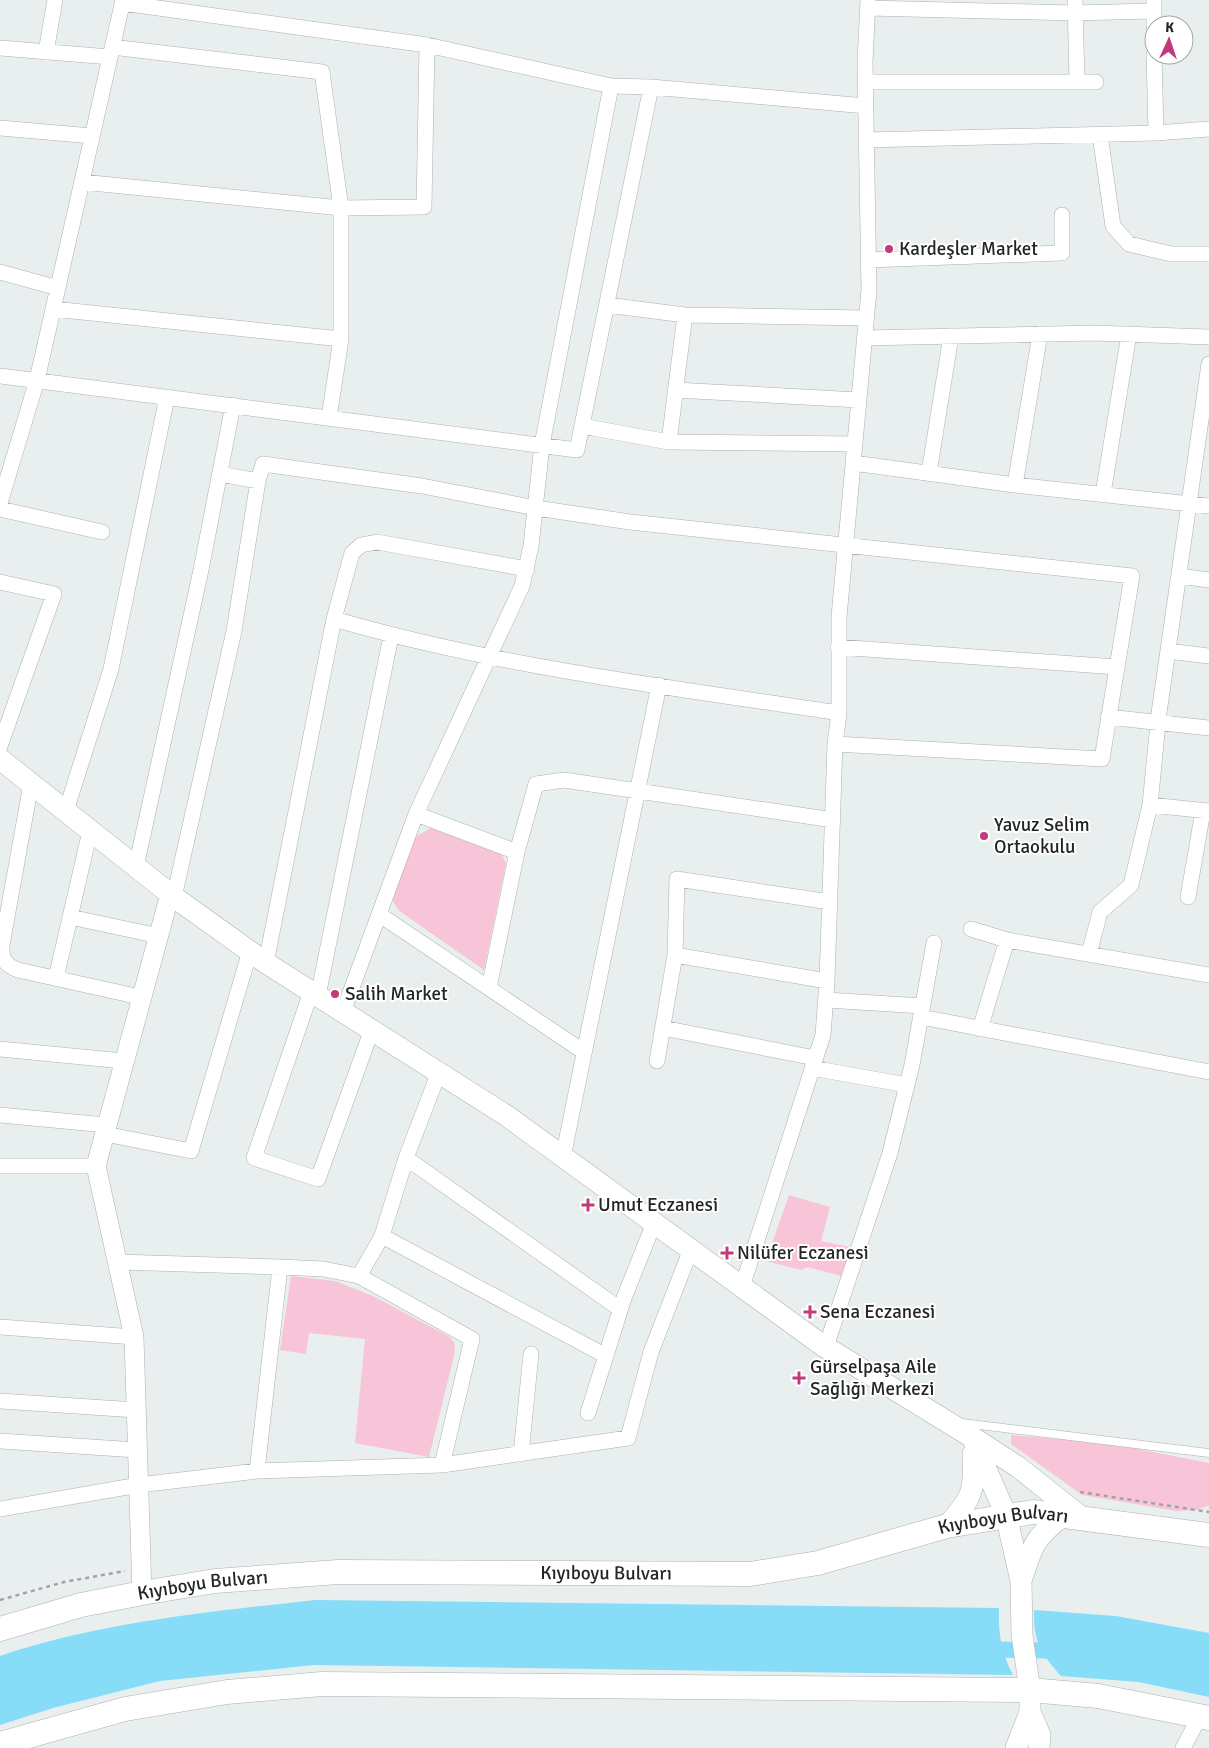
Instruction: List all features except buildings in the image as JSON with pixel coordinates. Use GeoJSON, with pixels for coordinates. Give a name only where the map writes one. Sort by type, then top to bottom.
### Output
{"type":"FeatureCollection","features":[{"type":"Feature","properties":{"kind":"main road"},"geometry":{"type":"LineString","coordinates":[[0,759],[172,896],[258,957],[507,1116],[826,1347],[1018,1467],[1072,1517],[1042,1532],[1029,1555],[1021,1580],[1022,1635],[1030,1693],[1040,1734],[1039,1748]]}},
{"type":"Feature","properties":{"kind":"main road"},"geometry":{"type":"LineString","coordinates":[[972,1437],[1006,1515],[1021,1580]]}},
{"type":"Feature","properties":{"kind":"main road"},"geometry":{"type":"LineString","coordinates":[[947,1526],[968,1503],[975,1481],[972,1437]]}},
{"type":"Feature","properties":{"kind":"main road","name":"Kıyıboyu Bulvarı"},"geometry":{"type":"LineString","coordinates":[[0,1629],[81,1605],[215,1581],[338,1572],[750,1574],[818,1564],[947,1526],[1033,1512],[1072,1517],[1207,1526]]}},
{"type":"Feature","properties":{"kind":"main road"},"geometry":{"type":"LineString","coordinates":[[0,1744],[125,1709],[227,1692],[322,1684],[1030,1693],[1098,1696],[1204,1717]]}},
{"type":"Feature","properties":{"kind":"main road"},"geometry":{"type":"LineString","coordinates":[[1016,1748],[1030,1693]]}},
{"type":"Feature","properties":{"kind":"street"},"geometry":{"type":"LineString","coordinates":[[46,52],[55,0]]}},
{"type":"Feature","properties":{"kind":"street"},"geometry":{"type":"LineString","coordinates":[[0,503],[38,380],[122,1],[427,45],[611,86],[651,87],[866,106]]}},
{"type":"Feature","properties":{"kind":"street"},"geometry":{"type":"LineString","coordinates":[[742,1287],[823,1035],[827,981],[835,744],[838,713],[838,647],[866,318],[868,260],[865,82],[868,4],[1074,7],[1154,12]]}},
{"type":"Feature","properties":{"kind":"street"},"geometry":{"type":"LineString","coordinates":[[1074,7],[1077,82]]}},
{"type":"Feature","properties":{"kind":"street"},"geometry":{"type":"LineString","coordinates":[[82,182],[341,208],[424,207],[427,45]]}},
{"type":"Feature","properties":{"kind":"street"},"geometry":{"type":"LineString","coordinates":[[0,48],[46,52],[111,52],[322,72],[341,208],[341,339],[329,418]]}},
{"type":"Feature","properties":{"kind":"street"},"geometry":{"type":"LineString","coordinates":[[1154,65],[1156,134]]}},
{"type":"Feature","properties":{"kind":"street"},"geometry":{"type":"LineString","coordinates":[[865,82],[1096,82]]}},
{"type":"Feature","properties":{"kind":"street"},"geometry":{"type":"LineString","coordinates":[[343,1012],[416,814],[514,607],[527,569],[536,508],[542,445],[611,86]]}},
{"type":"Feature","properties":{"kind":"street"},"geometry":{"type":"LineString","coordinates":[[0,376],[577,450],[651,87]]}},
{"type":"Feature","properties":{"kind":"street"},"geometry":{"type":"LineString","coordinates":[[0,128],[92,136]]}},
{"type":"Feature","properties":{"kind":"street"},"geometry":{"type":"LineString","coordinates":[[866,140],[1156,134],[1209,129]]}},
{"type":"Feature","properties":{"kind":"street"},"geometry":{"type":"LineString","coordinates":[[1100,135],[1113,226],[1129,244],[1171,254],[1209,254]]}},
{"type":"Feature","properties":{"kind":"street"},"geometry":{"type":"LineString","coordinates":[[868,260],[1062,253],[1062,216]]}},
{"type":"Feature","properties":{"kind":"street"},"geometry":{"type":"LineString","coordinates":[[0,272],[58,288]]}},
{"type":"Feature","properties":{"kind":"street"},"geometry":{"type":"LineString","coordinates":[[608,305],[684,314],[866,318]]}},
{"type":"Feature","properties":{"kind":"street"},"geometry":{"type":"LineString","coordinates":[[53,310],[341,339]]}},
{"type":"Feature","properties":{"kind":"street"},"geometry":{"type":"LineString","coordinates":[[669,442],[684,314]]}},
{"type":"Feature","properties":{"kind":"street"},"geometry":{"type":"LineString","coordinates":[[864,338],[1040,334],[1129,334],[1209,337]]}},
{"type":"Feature","properties":{"kind":"street"},"geometry":{"type":"LineString","coordinates":[[1015,485],[1040,334]]}},
{"type":"Feature","properties":{"kind":"street"},"geometry":{"type":"LineString","coordinates":[[1103,494],[1129,334]]}},
{"type":"Feature","properties":{"kind":"street"},"geometry":{"type":"LineString","coordinates":[[930,473],[951,336]]}},
{"type":"Feature","properties":{"kind":"street"},"geometry":{"type":"LineString","coordinates":[[1089,954],[1100,912],[1131,885],[1150,805],[1158,723],[1189,504],[1205,427],[1209,364]]}},
{"type":"Feature","properties":{"kind":"street"},"geometry":{"type":"LineString","coordinates":[[676,390],[859,400]]}},
{"type":"Feature","properties":{"kind":"street"},"geometry":{"type":"LineString","coordinates":[[66,811],[111,669],[167,397]]}},
{"type":"Feature","properties":{"kind":"street"},"geometry":{"type":"LineString","coordinates":[[136,867],[190,626],[233,405]]}},
{"type":"Feature","properties":{"kind":"street"},"geometry":{"type":"LineString","coordinates":[[582,426],[669,442],[855,444]]}},
{"type":"Feature","properties":{"kind":"street"},"geometry":{"type":"LineString","coordinates":[[853,463],[1015,485],[1209,506]]}},
{"type":"Feature","properties":{"kind":"street"},"geometry":{"type":"LineString","coordinates":[[142,1593],[134,1337],[96,1166],[140,997],[172,896],[234,631],[258,481],[263,464],[422,486],[536,508],[630,522],[1132,576],[1102,760],[835,744]]}},
{"type":"Feature","properties":{"kind":"street"},"geometry":{"type":"LineString","coordinates":[[220,474],[258,481]]}},
{"type":"Feature","properties":{"kind":"street"},"geometry":{"type":"LineString","coordinates":[[0,509],[102,532]]}},
{"type":"Feature","properties":{"kind":"street"},"geometry":{"type":"LineString","coordinates":[[0,1116],[105,1129],[192,1151],[258,957],[334,619],[352,553],[366,543],[377,542],[527,569]]}},
{"type":"Feature","properties":{"kind":"street"},"geometry":{"type":"LineString","coordinates":[[1179,576],[1209,580]]}},
{"type":"Feature","properties":{"kind":"street"},"geometry":{"type":"LineString","coordinates":[[0,582],[54,594],[0,746]]}},
{"type":"Feature","properties":{"kind":"street"},"geometry":{"type":"LineString","coordinates":[[334,619],[391,636],[490,658],[838,713]]}},
{"type":"Feature","properties":{"kind":"street"},"geometry":{"type":"LineString","coordinates":[[372,1029],[318,1179],[254,1158],[314,994],[391,636]]}},
{"type":"Feature","properties":{"kind":"street"},"geometry":{"type":"LineString","coordinates":[[838,647],[1117,667]]}},
{"type":"Feature","properties":{"kind":"street"},"geometry":{"type":"LineString","coordinates":[[1168,650],[1209,656]]}},
{"type":"Feature","properties":{"kind":"street"},"geometry":{"type":"LineString","coordinates":[[563,1157],[659,685]]}},
{"type":"Feature","properties":{"kind":"street"},"geometry":{"type":"LineString","coordinates":[[1108,717],[1209,728]]}},
{"type":"Feature","properties":{"kind":"street"},"geometry":{"type":"LineString","coordinates":[[489,988],[517,852],[536,784],[564,780],[832,820]]}},
{"type":"Feature","properties":{"kind":"street"},"geometry":{"type":"LineString","coordinates":[[31,784],[2,936],[1,954],[9,967],[140,997]]}},
{"type":"Feature","properties":{"kind":"street"},"geometry":{"type":"LineString","coordinates":[[1150,805],[1206,811],[1188,897]]}},
{"type":"Feature","properties":{"kind":"street"},"geometry":{"type":"LineString","coordinates":[[416,814],[517,852]]}},
{"type":"Feature","properties":{"kind":"street"},"geometry":{"type":"LineString","coordinates":[[56,978],[90,831]]}},
{"type":"Feature","properties":{"kind":"street"},"geometry":{"type":"LineString","coordinates":[[657,1061],[676,956],[678,879],[830,902]]}},
{"type":"Feature","properties":{"kind":"street"},"geometry":{"type":"LineString","coordinates":[[380,915],[584,1052]]}},
{"type":"Feature","properties":{"kind":"street"},"geometry":{"type":"LineString","coordinates":[[70,917],[159,936]]}},
{"type":"Feature","properties":{"kind":"street"},"geometry":{"type":"LineString","coordinates":[[970,929],[1007,940],[1209,975]]}},
{"type":"Feature","properties":{"kind":"street"},"geometry":{"type":"LineString","coordinates":[[980,1028],[1007,940]]}},
{"type":"Feature","properties":{"kind":"street"},"geometry":{"type":"LineString","coordinates":[[826,1347],[890,1153],[907,1085],[934,943]]}},
{"type":"Feature","properties":{"kind":"street"},"geometry":{"type":"LineString","coordinates":[[676,956],[827,981]]}},
{"type":"Feature","properties":{"kind":"street"},"geometry":{"type":"LineString","coordinates":[[826,1000],[922,1012],[980,1028],[1209,1072]]}},
{"type":"Feature","properties":{"kind":"street"},"geometry":{"type":"LineString","coordinates":[[663,1028],[907,1085]]}},
{"type":"Feature","properties":{"kind":"street"},"geometry":{"type":"LineString","coordinates":[[0,1049],[123,1061]]}},
{"type":"Feature","properties":{"kind":"street"},"geometry":{"type":"LineString","coordinates":[[359,1276],[382,1236],[406,1158],[439,1072]]}},
{"type":"Feature","properties":{"kind":"street"},"geometry":{"type":"LineString","coordinates":[[406,1158],[620,1309]]}},
{"type":"Feature","properties":{"kind":"street"},"geometry":{"type":"LineString","coordinates":[[0,1166],[96,1166]]}},
{"type":"Feature","properties":{"kind":"street"},"geometry":{"type":"LineString","coordinates":[[588,1412],[620,1309],[654,1222]]}},
{"type":"Feature","properties":{"kind":"street"},"geometry":{"type":"LineString","coordinates":[[382,1236],[606,1356]]}},
{"type":"Feature","properties":{"kind":"street"},"geometry":{"type":"LineString","coordinates":[[0,1509],[139,1485],[257,1471],[442,1465],[628,1438],[651,1352],[691,1250]]}},
{"type":"Feature","properties":{"kind":"street"},"geometry":{"type":"LineString","coordinates":[[118,1262],[323,1269],[359,1276],[472,1338],[442,1465]]}},
{"type":"Feature","properties":{"kind":"street"},"geometry":{"type":"LineString","coordinates":[[257,1471],[280,1267]]}},
{"type":"Feature","properties":{"kind":"street"},"geometry":{"type":"LineString","coordinates":[[0,1327],[134,1337]]}},
{"type":"Feature","properties":{"kind":"street"},"geometry":{"type":"LineString","coordinates":[[521,1454],[531,1354]]}},
{"type":"Feature","properties":{"kind":"street"},"geometry":{"type":"LineString","coordinates":[[0,1401],[136,1410]]}},
{"type":"Feature","properties":{"kind":"street"},"geometry":{"type":"LineString","coordinates":[[0,1441],[137,1450]]}},
{"type":"Feature","properties":{"kind":"street"},"geometry":{"type":"LineString","coordinates":[[1184,1748],[1204,1717]]}},
{"type":"Feature","properties":{"kind":"lane"},"geometry":{"type":"LineString","coordinates":[[947,1422],[1209,1453]]}},
{"type":"Feature","properties":{"kind":"path"},"geometry":{"type":"LineString","coordinates":[[1072,1490],[1207,1526]]}},
{"type":"Feature","properties":{"kind":"path"},"geometry":{"type":"LineString","coordinates":[[0,1600],[64,1582],[141,1568]]}},
{"type":"Feature","properties":{"kind":"shaded area"},"geometry":{"type":"Polygon","coordinates":[[[431,828],[501,853],[506,863],[484,970],[398,910],[390,896],[415,837],[431,828]]]}},
{"type":"Feature","properties":{"kind":"shaded area"},"geometry":{"type":"Polygon","coordinates":[[[789,1195],[830,1207],[821,1241],[859,1249],[853,1279],[807,1267],[801,1270],[766,1261],[789,1195]]]}},
{"type":"Feature","properties":{"kind":"shaded area"},"geometry":{"type":"Polygon","coordinates":[[[291,1276],[335,1281],[373,1296],[450,1337],[455,1344],[454,1356],[429,1457],[355,1443],[365,1339],[309,1333],[306,1354],[280,1350],[291,1276]]]}},
{"type":"Feature","properties":{"kind":"shaded area"},"geometry":{"type":"Polygon","coordinates":[[[1011,1435],[1107,1443],[1209,1463],[1209,1505],[1197,1510],[1177,1511],[1082,1495],[1011,1444],[1011,1435]]]}},
{"type":"Feature","properties":{"kind":"water"},"geometry":{"type":"Polygon","coordinates":[[[315,1600],[999,1608],[1001,1642],[1013,1675],[314,1665],[160,1681],[53,1708],[0,1725],[0,1656],[38,1644],[116,1627],[195,1614],[315,1600]]]}},
{"type":"Feature","properties":{"kind":"water"},"geometry":{"type":"Polygon","coordinates":[[[1034,1610],[1116,1616],[1209,1633],[1209,1697],[1139,1682],[1061,1676],[1043,1653],[1040,1646],[1035,1630],[1034,1610]]]}},
{"type":"Feature","properties":{"kind":"waterway"},"geometry":{"type":"LineString","coordinates":[[980,1649],[1063,1651]]}},
{"type":"Feature","properties":{"kind":"place","name":"Kardeşler Market"},"geometry":{"type":"Point","coordinates":[889,249]}},
{"type":"Feature","properties":{"kind":"place","name":"Yavuz Selim Ortaokulu"},"geometry":{"type":"Point","coordinates":[984,836]}},
{"type":"Feature","properties":{"kind":"place","name":"Salih Market"},"geometry":{"type":"Point","coordinates":[335,994]}},
{"type":"Feature","properties":{"kind":"place","name":"Umut Eczanesi"},"geometry":{"type":"Point","coordinates":[588,1205]}},
{"type":"Feature","properties":{"kind":"place","name":"Nilüfer Eczanesi"},"geometry":{"type":"Point","coordinates":[727,1253]}},
{"type":"Feature","properties":{"kind":"place","name":"Sena Eczanesi"},"geometry":{"type":"Point","coordinates":[810,1312]}},
{"type":"Feature","properties":{"kind":"place","name":"Gürselpaşa Aile Sağlığı Merkezi"},"geometry":{"type":"Point","coordinates":[799,1378]}}]}
